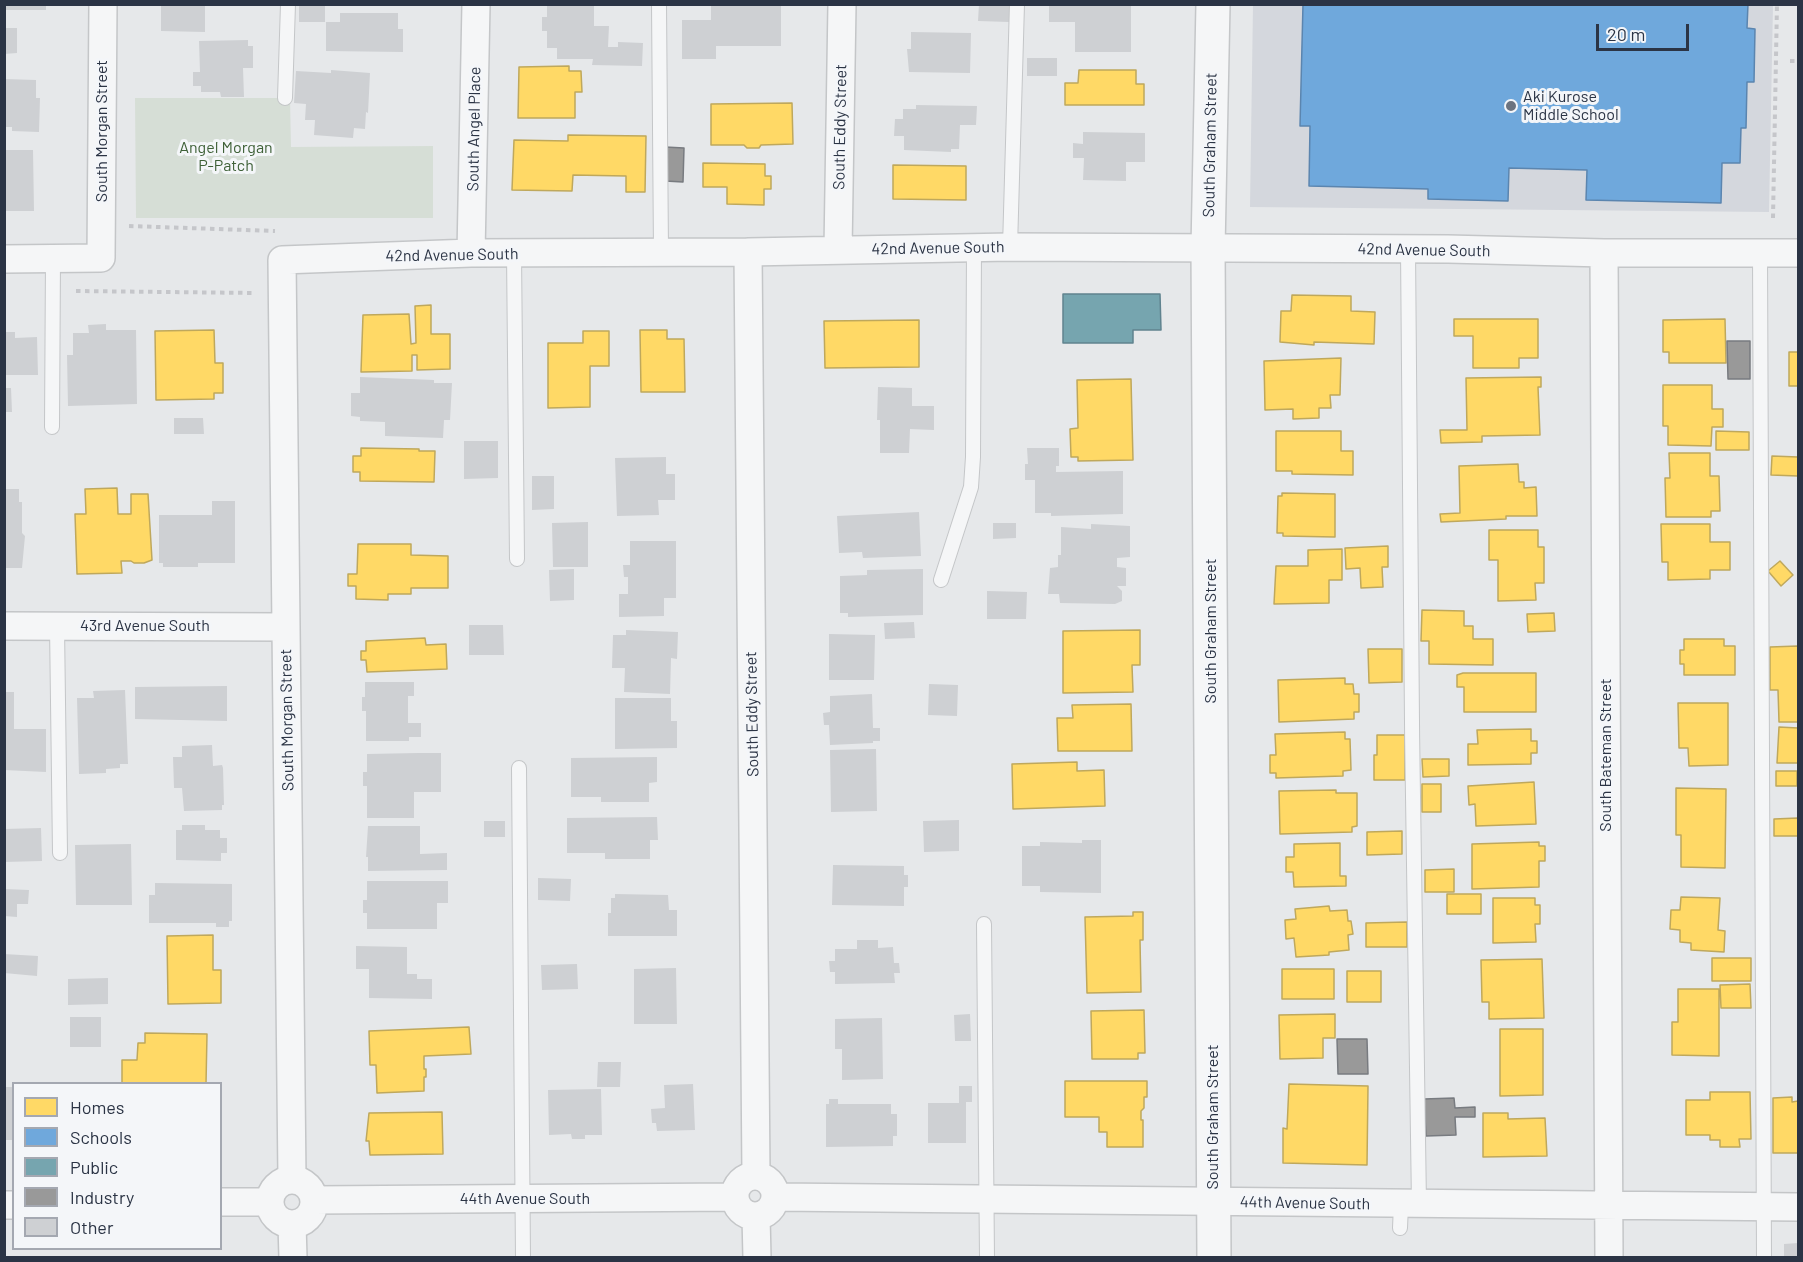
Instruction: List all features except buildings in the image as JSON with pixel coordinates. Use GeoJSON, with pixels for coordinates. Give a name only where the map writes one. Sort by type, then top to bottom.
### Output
{"type":"FeatureCollection","features":[{"type":"Feature","properties":{"kind":"street","name":"South Morgan Street"},"geometry":{"type":"LineString","coordinates":[[53,258],[100,258],[103,4]]}},
{"type":"Feature","properties":{"kind":"street","name":"South Angel Place"},"geometry":{"type":"LineString","coordinates":[[471,254],[476,4]]}},
{"type":"Feature","properties":{"kind":"street","name":"South Eddy Street"},"geometry":{"type":"LineString","coordinates":[[838,249],[842,4]]}},
{"type":"Feature","properties":{"kind":"street","name":"South Graham Street"},"geometry":{"type":"LineString","coordinates":[[1212,4],[1208,248],[1214,1257]]}},
{"type":"Feature","properties":{"kind":"street","name":"42nd Avenue South"},"geometry":{"type":"LineString","coordinates":[[282,260],[471,254],[748,252],[974,247],[1798,253]]}},
{"type":"Feature","properties":{"kind":"street","name":"South Eddy Street"},"geometry":{"type":"LineString","coordinates":[[748,252],[756,1176]]}},
{"type":"Feature","properties":{"kind":"street","name":"South Bateman Street"},"geometry":{"type":"LineString","coordinates":[[1604,253],[1609,1257]]}},
{"type":"Feature","properties":{"kind":"street"},"geometry":{"type":"LineString","coordinates":[[4,259],[53,258]]}},
{"type":"Feature","properties":{"kind":"street","name":"South Morgan Street"},"geometry":{"type":"LineString","coordinates":[[282,260],[292,1179]]}},
{"type":"Feature","properties":{"kind":"street","name":"43rd Avenue South"},"geometry":{"type":"LineString","coordinates":[[4,626],[286,627]]}},
{"type":"Feature","properties":{"kind":"street"},"geometry":{"type":"LineString","coordinates":[[756,1176],[770,1182],[774,1187],[776,1197],[772,1208],[767,1213],[756,1216],[741,1210],[735,1197],[737,1186],[741,1181],[747,1177],[756,1176]]}},
{"type":"Feature","properties":{"kind":"street"},"geometry":{"type":"LineString","coordinates":[[292,1179],[309,1186],[314,1200],[314,1208],[310,1215],[305,1220],[292,1224],[276,1218],[270,1202],[276,1185],[292,1179]]}},
{"type":"Feature","properties":{"kind":"street","name":"44th Avenue South"},"geometry":{"type":"LineString","coordinates":[[314,1200],[735,1197]]}},
{"type":"Feature","properties":{"kind":"street","name":"44th Avenue South"},"geometry":{"type":"LineString","coordinates":[[776,1197],[1213,1202],[1407,1212],[1609,1204],[1798,1207]]}},
{"type":"Feature","properties":{"kind":"street"},"geometry":{"type":"LineString","coordinates":[[222,1203],[270,1202]]}},
{"type":"Feature","properties":{"kind":"street"},"geometry":{"type":"LineString","coordinates":[[756,1216],[757,1257]]}},
{"type":"Feature","properties":{"kind":"street"},"geometry":{"type":"LineString","coordinates":[[292,1224],[293,1257]]}},
{"type":"Feature","properties":{"kind":"lane"},"geometry":{"type":"LineString","coordinates":[[285,98],[288,4]]}},
{"type":"Feature","properties":{"kind":"lane"},"geometry":{"type":"LineString","coordinates":[[658,4],[661,252]]}},
{"type":"Feature","properties":{"kind":"lane"},"geometry":{"type":"LineString","coordinates":[[1010,247],[1017,4]]}},
{"type":"Feature","properties":{"kind":"lane"},"geometry":{"type":"LineString","coordinates":[[940,580],[971,487],[974,247]]}},
{"type":"Feature","properties":{"kind":"lane"},"geometry":{"type":"LineString","coordinates":[[1407,1212],[1413,725],[1409,552],[1408,249]]}},
{"type":"Feature","properties":{"kind":"lane"},"geometry":{"type":"LineString","coordinates":[[1760,253],[1764,1257]]}},
{"type":"Feature","properties":{"kind":"lane"},"geometry":{"type":"LineString","coordinates":[[513,254],[517,559]]}},
{"type":"Feature","properties":{"kind":"lane"},"geometry":{"type":"LineString","coordinates":[[52,428],[53,258]]}},
{"type":"Feature","properties":{"kind":"lane"},"geometry":{"type":"LineString","coordinates":[[57,626],[60,853]]}},
{"type":"Feature","properties":{"kind":"lane"},"geometry":{"type":"LineString","coordinates":[[519,768],[523,1257]]}},
{"type":"Feature","properties":{"kind":"lane"},"geometry":{"type":"LineString","coordinates":[[984,924],[987,1257]]}},
{"type":"Feature","properties":{"kind":"path"},"geometry":{"type":"LineString","coordinates":[[1773,218],[1777,4]]}},
{"type":"Feature","properties":{"kind":"path"},"geometry":{"type":"LineString","coordinates":[[1790,61],[1798,61]]}},
{"type":"Feature","properties":{"kind":"path"},"geometry":{"type":"LineString","coordinates":[[102,226],[276,231],[282,260]]}},
{"type":"Feature","properties":{"kind":"path"},"geometry":{"type":"LineString","coordinates":[[53,290],[282,294]]}},
{"type":"Feature","properties":{"kind":"shaded area","name":"Aki Kurose Middle School"},"geometry":{"type":"Polygon","coordinates":[[[1253,5],[1773,5],[1769,212],[1250,207],[1253,5]]]}},
{"type":"Feature","properties":{"kind":"green space","name":"Angel Morgan P-Patch"},"geometry":{"type":"Polygon","coordinates":[[[135,98],[290,98],[291,147],[433,146],[433,218],[136,218],[135,98]]]}},
{"type":"Feature","properties":{"kind":"place","name":"Aki Kurose Middle School"},"geometry":{"type":"Point","coordinates":[1511,106]}}]}
